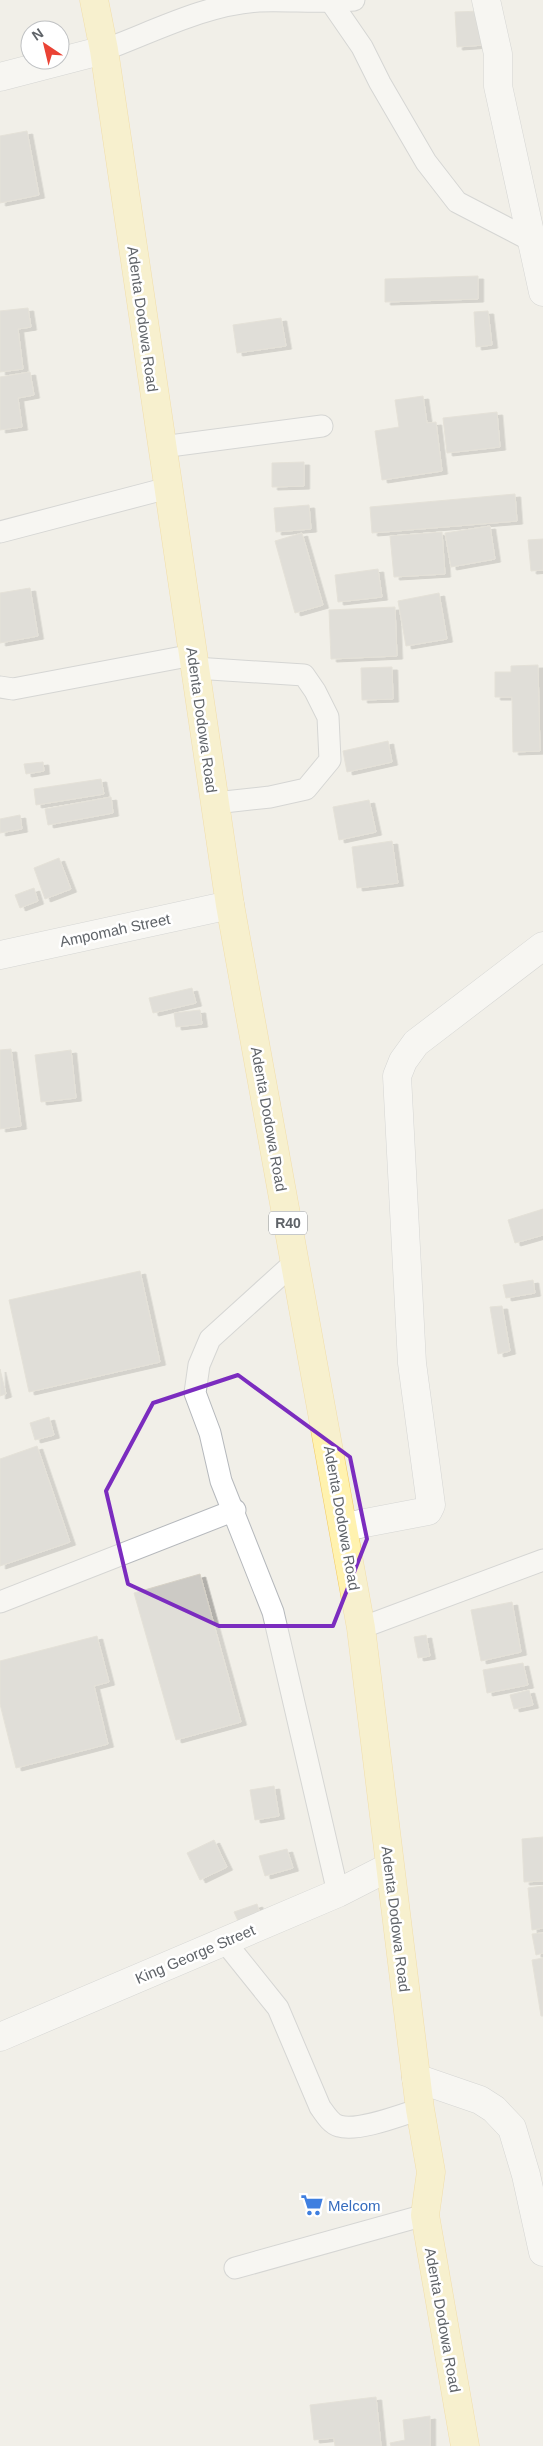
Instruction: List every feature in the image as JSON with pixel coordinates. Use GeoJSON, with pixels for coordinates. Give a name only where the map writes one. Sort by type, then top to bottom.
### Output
{"type":"FeatureCollection","features":[{"type":"Feature","properties":{"kind":"main road","name":"Adenta Dodowa Road"},"geometry":{"type":"LineString","coordinates":[[94,0],[104,50],[230,905],[361,1628],[416,2078],[431,2172],[425,2215],[464,2446]]}},
{"type":"Feature","properties":{"kind":"street"},"geometry":{"type":"LineString","coordinates":[[486,0],[498,54],[498,86],[534,242],[543,292]]}},
{"type":"Feature","properties":{"kind":"street"},"geometry":{"type":"LineString","coordinates":[[0,77],[104,50]]}},
{"type":"Feature","properties":{"kind":"street","name":"Ampomah Street"},"geometry":{"type":"LineString","coordinates":[[0,955],[230,905]]}},
{"type":"Feature","properties":{"kind":"street"},"geometry":{"type":"LineString","coordinates":[[344,1527],[428,1510],[431,1505],[412,1363],[397,1076],[403,1061],[416,1043],[543,946]]}},
{"type":"Feature","properties":{"kind":"street","name":"King George Street"},"geometry":{"type":"LineString","coordinates":[[0,2037],[338,1893],[389,1867]]}},
{"type":"Feature","properties":{"kind":"street"},"geometry":{"type":"LineString","coordinates":[[416,2078],[480,2100],[494,2109],[512,2128],[541,2237]]}},
{"type":"Feature","properties":{"kind":"lane"},"geometry":{"type":"LineString","coordinates":[[104,50],[214,9],[258,1],[331,2],[354,0]]}},
{"type":"Feature","properties":{"kind":"lane"},"geometry":{"type":"LineString","coordinates":[[331,2],[362,47],[380,83],[426,162],[457,202],[534,242]]}},
{"type":"Feature","properties":{"kind":"lane"},"geometry":{"type":"LineString","coordinates":[[162,447],[322,426]]}},
{"type":"Feature","properties":{"kind":"lane"},"geometry":{"type":"LineString","coordinates":[[0,532],[168,488]]}},
{"type":"Feature","properties":{"kind":"lane"},"geometry":{"type":"LineString","coordinates":[[0,687],[13,689],[194,662],[304,675],[315,691],[328,718],[330,760],[306,789],[270,797],[215,803]]}},
{"type":"Feature","properties":{"kind":"lane"},"geometry":{"type":"LineString","coordinates":[[295,1262],[210,1339],[199,1365],[195,1393],[210,1433],[222,1481],[235,1510],[273,1612],[338,1893]]}},
{"type":"Feature","properties":{"kind":"lane"},"geometry":{"type":"LineString","coordinates":[[0,1602],[235,1510]]}},
{"type":"Feature","properties":{"kind":"lane"},"geometry":{"type":"LineString","coordinates":[[361,1628],[543,1560]]}},
{"type":"Feature","properties":{"kind":"lane"},"geometry":{"type":"LineString","coordinates":[[225,1942],[278,2008],[320,2107],[328,2118],[339,2126],[373,2124],[420,2109]]}},
{"type":"Feature","properties":{"kind":"lane"},"geometry":{"type":"LineString","coordinates":[[235,2268],[425,2215]]}},
{"type":"Feature","properties":{"kind":"highlighted area"},"geometry":{"type":"Polygon","coordinates":[[[238,1375],[350,1457],[367,1539],[333,1626],[219,1626],[128,1584],[106,1491],[153,1403],[238,1375]]]}},
{"type":"Feature","properties":{"kind":"building"},"geometry":{"type":"Polygon","coordinates":[[[482,11],[484,45],[457,47],[455,12],[482,11]]]}},
{"type":"Feature","properties":{"kind":"building"},"geometry":{"type":"Polygon","coordinates":[[[27,131],[39,195],[0,203],[0,136],[27,131]]]}},
{"type":"Feature","properties":{"kind":"building"},"geometry":{"type":"Polygon","coordinates":[[[478,276],[478,299],[385,302],[385,279],[478,276]]]}},
{"type":"Feature","properties":{"kind":"building"},"geometry":{"type":"Polygon","coordinates":[[[28,308],[31,327],[18,329],[23,369],[0,372],[0,311],[28,308]]]}},
{"type":"Feature","properties":{"kind":"building"},"geometry":{"type":"Polygon","coordinates":[[[488,311],[492,345],[476,347],[474,312],[488,311]]]}},
{"type":"Feature","properties":{"kind":"building"},"geometry":{"type":"Polygon","coordinates":[[[281,318],[286,346],[237,353],[233,325],[281,318]]]}},
{"type":"Feature","properties":{"kind":"building"},"geometry":{"type":"Polygon","coordinates":[[[30,372],[34,395],[18,398],[22,427],[0,430],[0,377],[30,372]]]}},
{"type":"Feature","properties":{"kind":"building"},"geometry":{"type":"Polygon","coordinates":[[[423,396],[427,423],[436,422],[442,471],[382,480],[375,431],[399,427],[395,400],[423,396]]]}},
{"type":"Feature","properties":{"kind":"building"},"geometry":{"type":"Polygon","coordinates":[[[497,412],[500,447],[447,453],[443,418],[497,412]]]}},
{"type":"Feature","properties":{"kind":"building"},"geometry":{"type":"Polygon","coordinates":[[[304,462],[304,486],[272,487],[272,463],[304,462]]]}},
{"type":"Feature","properties":{"kind":"building"},"geometry":{"type":"Polygon","coordinates":[[[515,494],[517,521],[372,533],[370,507],[515,494]]]}},
{"type":"Feature","properties":{"kind":"building"},"geometry":{"type":"Polygon","coordinates":[[[309,505],[311,529],[276,532],[274,508],[309,505]]]}},
{"type":"Feature","properties":{"kind":"building"},"geometry":{"type":"Polygon","coordinates":[[[490,526],[495,559],[451,567],[445,533],[490,526]]]}},
{"type":"Feature","properties":{"kind":"building"},"geometry":{"type":"Polygon","coordinates":[[[442,532],[445,574],[394,577],[390,536],[442,532]]]}},
{"type":"Feature","properties":{"kind":"building"},"geometry":{"type":"Polygon","coordinates":[[[302,533],[323,605],[295,613],[275,541],[302,533]]]}},
{"type":"Feature","properties":{"kind":"building"},"geometry":{"type":"Polygon","coordinates":[[[543,539],[543,570],[531,571],[528,540],[543,539]]]}},
{"type":"Feature","properties":{"kind":"building"},"geometry":{"type":"Polygon","coordinates":[[[378,569],[382,597],[338,602],[335,575],[378,569]]]}},
{"type":"Feature","properties":{"kind":"building"},"geometry":{"type":"Polygon","coordinates":[[[30,588],[38,636],[0,643],[0,593],[30,588]]]}},
{"type":"Feature","properties":{"kind":"building"},"geometry":{"type":"Polygon","coordinates":[[[439,593],[447,639],[406,646],[398,601],[439,593]]]}},
{"type":"Feature","properties":{"kind":"building"},"geometry":{"type":"Polygon","coordinates":[[[395,607],[397,656],[331,659],[329,610],[395,607]]]}},
{"type":"Feature","properties":{"kind":"building"},"geometry":{"type":"Polygon","coordinates":[[[538,665],[540,751],[513,752],[512,697],[495,697],[495,672],[511,672],[511,666],[538,665]]]}},
{"type":"Feature","properties":{"kind":"building"},"geometry":{"type":"Polygon","coordinates":[[[392,667],[393,699],[362,700],[361,668],[392,667]]]}},
{"type":"Feature","properties":{"kind":"building"},"geometry":{"type":"Polygon","coordinates":[[[388,741],[392,762],[347,772],[343,751],[388,741]]]}},
{"type":"Feature","properties":{"kind":"building"},"geometry":{"type":"Polygon","coordinates":[[[43,762],[44,771],[26,774],[24,764],[43,762]]]}},
{"type":"Feature","properties":{"kind":"building"},"geometry":{"type":"Polygon","coordinates":[[[101,779],[104,794],[36,805],[34,789],[101,779]]]}},
{"type":"Feature","properties":{"kind":"building"},"geometry":{"type":"Polygon","coordinates":[[[111,797],[113,813],[48,825],[45,809],[111,797]]]}},
{"type":"Feature","properties":{"kind":"building"},"geometry":{"type":"Polygon","coordinates":[[[369,800],[376,832],[339,840],[333,807],[369,800]]]}},
{"type":"Feature","properties":{"kind":"building"},"geometry":{"type":"Polygon","coordinates":[[[20,815],[22,829],[0,833],[0,819],[20,815]]]}},
{"type":"Feature","properties":{"kind":"building"},"geometry":{"type":"Polygon","coordinates":[[[392,841],[398,883],[357,888],[352,847],[392,841]]]}},
{"type":"Feature","properties":{"kind":"building"},"geometry":{"type":"Polygon","coordinates":[[[59,858],[71,889],[45,899],[34,868],[59,858]]]}},
{"type":"Feature","properties":{"kind":"building"},"geometry":{"type":"Polygon","coordinates":[[[34,888],[38,901],[20,908],[15,895],[34,888]]]}},
{"type":"Feature","properties":{"kind":"building"},"geometry":{"type":"Polygon","coordinates":[[[192,988],[196,1003],[153,1013],[149,998],[192,988]]]}},
{"type":"Feature","properties":{"kind":"building"},"geometry":{"type":"Polygon","coordinates":[[[200,1010],[202,1024],[176,1027],[174,1013],[200,1010]]]}},
{"type":"Feature","properties":{"kind":"building"},"geometry":{"type":"Polygon","coordinates":[[[11,1049],[21,1126],[0,1129],[0,1050],[11,1049]]]}},
{"type":"Feature","properties":{"kind":"building"},"geometry":{"type":"Polygon","coordinates":[[[71,1050],[76,1098],[41,1102],[35,1055],[71,1050]]]}},
{"type":"Feature","properties":{"kind":"building"},"geometry":{"type":"Polygon","coordinates":[[[543,1209],[543,1235],[515,1243],[508,1220],[543,1209]]]}},
{"type":"Feature","properties":{"kind":"building"},"geometry":{"type":"Polygon","coordinates":[[[140,1271],[160,1362],[29,1392],[9,1300],[140,1271]]]}},
{"type":"Feature","properties":{"kind":"building"},"geometry":{"type":"Polygon","coordinates":[[[533,1280],[535,1293],[506,1298],[503,1285],[533,1280]]]}},
{"type":"Feature","properties":{"kind":"building"},"geometry":{"type":"Polygon","coordinates":[[[502,1306],[510,1351],[498,1354],[490,1307],[502,1306]]]}},
{"type":"Feature","properties":{"kind":"building"},"geometry":{"type":"Polygon","coordinates":[[[0,1369],[6,1394],[0,1396],[0,1369]]]}},
{"type":"Feature","properties":{"kind":"building"},"geometry":{"type":"Polygon","coordinates":[[[49,1417],[54,1435],[35,1440],[30,1423],[49,1417]]]}},
{"type":"Feature","properties":{"kind":"building"},"geometry":{"type":"Polygon","coordinates":[[[37,1446],[70,1542],[0,1566],[0,1459],[37,1446]]]}},
{"type":"Feature","properties":{"kind":"building"},"geometry":{"type":"Polygon","coordinates":[[[200,1574],[241,1722],[176,1740],[134,1593],[200,1574]]]}},
{"type":"Feature","properties":{"kind":"building"},"geometry":{"type":"Polygon","coordinates":[[[512,1602],[521,1652],[481,1661],[471,1610],[512,1602]]]}},
{"type":"Feature","properties":{"kind":"building"},"geometry":{"type":"Polygon","coordinates":[[[426,1635],[430,1656],[418,1658],[414,1637],[426,1635]]]}},
{"type":"Feature","properties":{"kind":"building"},"geometry":{"type":"Polygon","coordinates":[[[97,1636],[109,1682],[94,1686],[108,1744],[16,1768],[0,1704],[0,1661],[97,1636]]]}},
{"type":"Feature","properties":{"kind":"building"},"geometry":{"type":"Polygon","coordinates":[[[523,1663],[528,1685],[487,1693],[483,1670],[523,1663]]]}},
{"type":"Feature","properties":{"kind":"building"},"geometry":{"type":"Polygon","coordinates":[[[529,1690],[533,1705],[514,1709],[510,1695],[529,1690]]]}},
{"type":"Feature","properties":{"kind":"building"},"geometry":{"type":"Polygon","coordinates":[[[274,1786],[279,1816],[255,1820],[250,1790],[274,1786]]]}},
{"type":"Feature","properties":{"kind":"building"},"geometry":{"type":"Polygon","coordinates":[[[543,1837],[543,1881],[524,1882],[522,1839],[543,1837]]]}},
{"type":"Feature","properties":{"kind":"building"},"geometry":{"type":"Polygon","coordinates":[[[214,1840],[227,1867],[200,1880],[187,1853],[214,1840]]]}},
{"type":"Feature","properties":{"kind":"building"},"geometry":{"type":"Polygon","coordinates":[[[287,1849],[293,1868],[265,1876],[259,1856],[287,1849]]]}},
{"type":"Feature","properties":{"kind":"building"},"geometry":{"type":"Polygon","coordinates":[[[543,1886],[543,1928],[532,1930],[528,1888],[543,1886]]]}},
{"type":"Feature","properties":{"kind":"building"},"geometry":{"type":"Polygon","coordinates":[[[257,1904],[260,1913],[238,1921],[234,1912],[257,1904]]]}},
{"type":"Feature","properties":{"kind":"building"},"geometry":{"type":"Polygon","coordinates":[[[543,1933],[543,1953],[536,1955],[532,1934],[543,1933]]]}},
{"type":"Feature","properties":{"kind":"building"},"geometry":{"type":"Polygon","coordinates":[[[543,1958],[543,2016],[541,2016],[532,1960],[543,1958]]]}},
{"type":"Feature","properties":{"kind":"building"},"geometry":{"type":"Polygon","coordinates":[[[376,2397],[381,2446],[335,2446],[334,2438],[314,2440],[310,2405],[376,2397]]]}},
{"type":"Feature","properties":{"kind":"building"},"geometry":{"type":"Polygon","coordinates":[[[430,2416],[430,2446],[391,2446],[390,2443],[405,2440],[403,2420],[430,2416]]]}},
{"type":"Feature","properties":{"kind":"place","name":"Melcom"},"geometry":{"type":"Point","coordinates":[312,2205]}}]}
